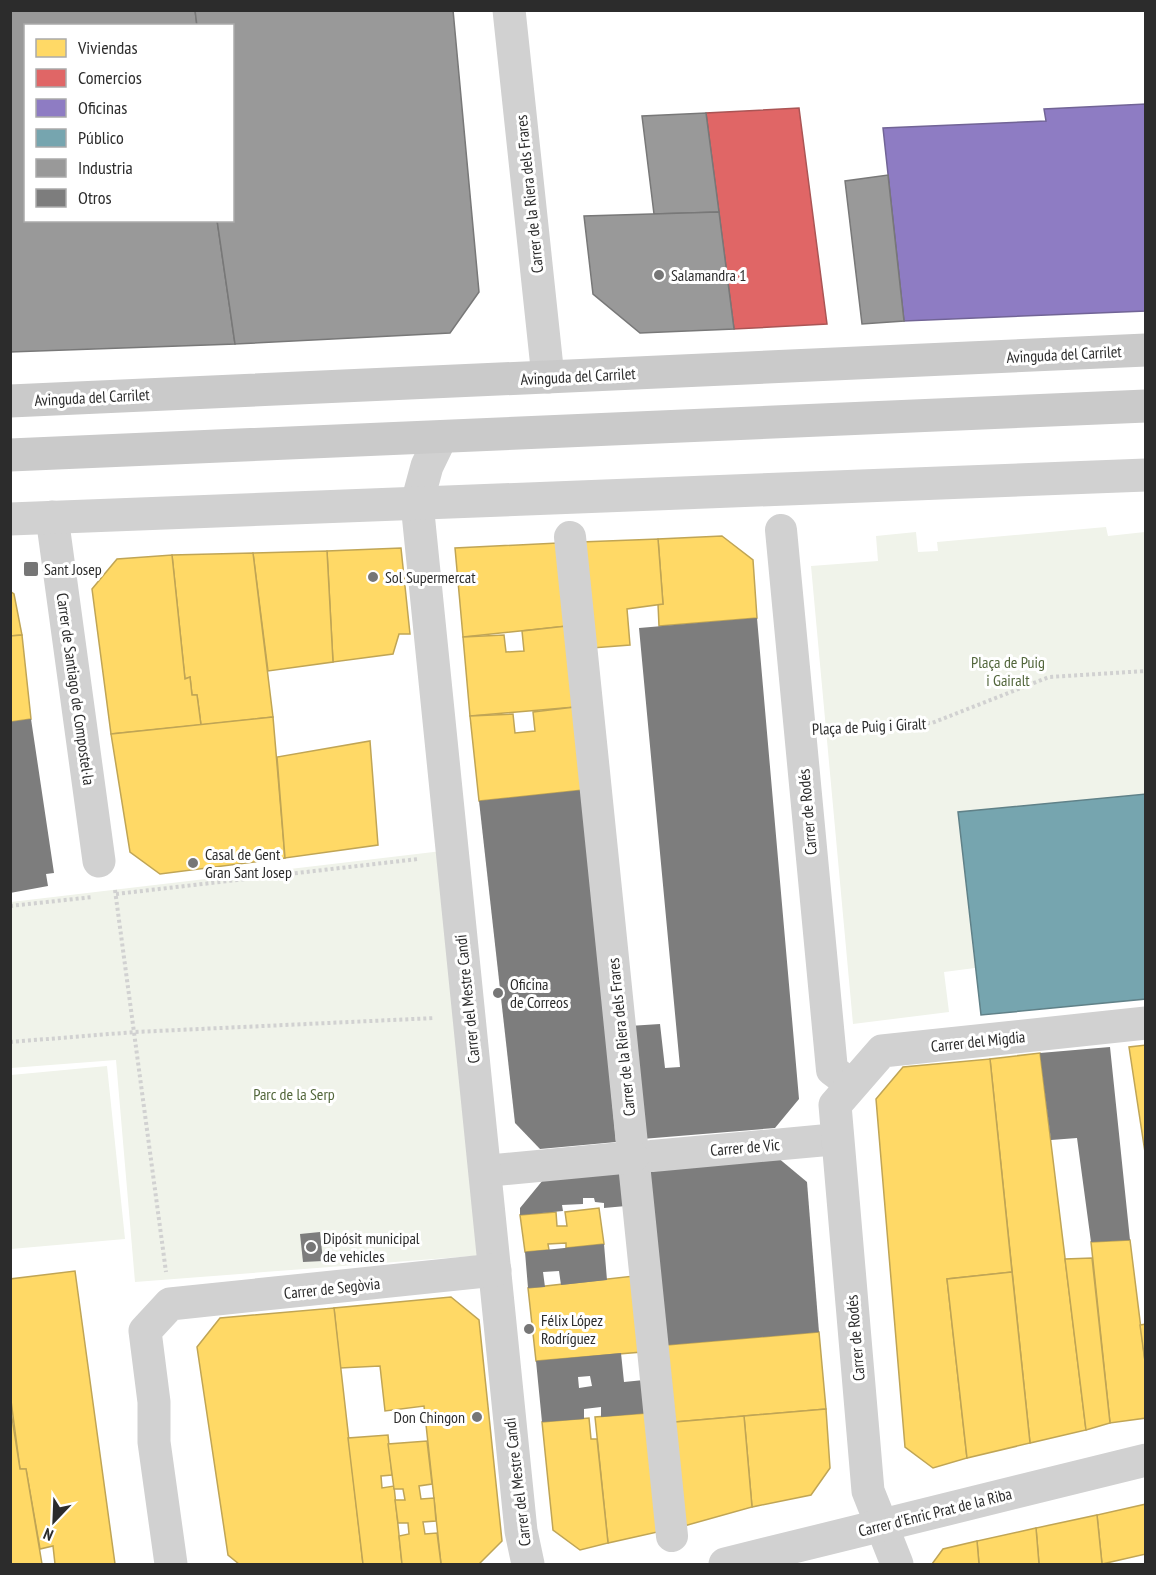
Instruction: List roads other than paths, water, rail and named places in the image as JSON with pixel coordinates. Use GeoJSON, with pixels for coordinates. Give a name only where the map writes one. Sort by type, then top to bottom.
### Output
{"type":"FeatureCollection","features":[{"type":"Feature","properties":{"kind":"main road","name":"Avinguda del Carrilet"},"geometry":{"type":"LineString","coordinates":[[10,401],[1146,351]]}},
{"type":"Feature","properties":{"kind":"main road"},"geometry":{"type":"LineString","coordinates":[[10,455],[1146,406]]}},
{"type":"Feature","properties":{"kind":"street","name":"Carrer de la Riera dels Frares"},"geometry":{"type":"LineString","coordinates":[[509,10],[548,377]]}},
{"type":"Feature","properties":{"kind":"street","name":"Carrer del Mestre Candi"},"geometry":{"type":"LineString","coordinates":[[441,437],[428,466],[417,503],[521,1531],[528,1564]]}},
{"type":"Feature","properties":{"kind":"street"},"geometry":{"type":"LineString","coordinates":[[10,519],[1146,475]]}},
{"type":"Feature","properties":{"kind":"street","name":"Carrer de Santiago de Compostel·la"},"geometry":{"type":"LineString","coordinates":[[52,517],[99,861]]}},
{"type":"Feature","properties":{"kind":"street","name":"Carrer de Rodés"},"geometry":{"type":"LineString","coordinates":[[781,530],[832,1070],[844,1095],[838,1139],[868,1491],[897,1564]]}},
{"type":"Feature","properties":{"kind":"street","name":"Carrer de la Riera dels Frares"},"geometry":{"type":"LineString","coordinates":[[570,537],[646,1156],[672,1536]]}},
{"type":"Feature","properties":{"kind":"street","name":"Carrer del Migdia"},"geometry":{"type":"LineString","coordinates":[[844,1095],[882,1051],[1146,1023]]}},
{"type":"Feature","properties":{"kind":"street","name":"Carrer de Vic"},"geometry":{"type":"LineString","coordinates":[[485,1171],[838,1139]]}},
{"type":"Feature","properties":{"kind":"street","name":"Carrer de Segòvia"},"geometry":{"type":"LineString","coordinates":[[171,1564],[154,1442],[154,1402],[145,1331],[168,1292],[495,1270]]}},
{"type":"Feature","properties":{"kind":"street","name":"Carrer d'Enric Prat de la Riba"},"geometry":{"type":"LineString","coordinates":[[725,1564],[1146,1460]]}},
{"type":"Feature","properties":{"kind":"place","name":"Salamandra 1"},"geometry":{"type":"Point","coordinates":[659,275]}},
{"type":"Feature","properties":{"kind":"place","name":"Sant Josep"},"geometry":{"type":"Point","coordinates":[31,569]}},
{"type":"Feature","properties":{"kind":"place","name":"Sol Supermercat"},"geometry":{"type":"Point","coordinates":[373,577]}},
{"type":"Feature","properties":{"kind":"place","name":"Casal de Gent Gran Sant Josep"},"geometry":{"type":"Point","coordinates":[193,863]}},
{"type":"Feature","properties":{"kind":"place","name":"Oficina de Correos"},"geometry":{"type":"Point","coordinates":[498,993]}},
{"type":"Feature","properties":{"kind":"place","name":"Dipósit municipal de vehicles"},"geometry":{"type":"Point","coordinates":[311,1247]}},
{"type":"Feature","properties":{"kind":"place","name":"Félix López Rodríguez"},"geometry":{"type":"Point","coordinates":[529,1329]}},
{"type":"Feature","properties":{"kind":"place","name":"Don Chingon"},"geometry":{"type":"Point","coordinates":[477,1417]}},
{"type":"Feature","properties":{"kind":"park label","name":"Plaça de Puig i Gairalt"},"geometry":{"type":"Point","coordinates":[1008,671]}},
{"type":"Feature","properties":{"kind":"park label","name":"Parc de la Serp"},"geometry":{"type":"Point","coordinates":[294,1094]}}]}
